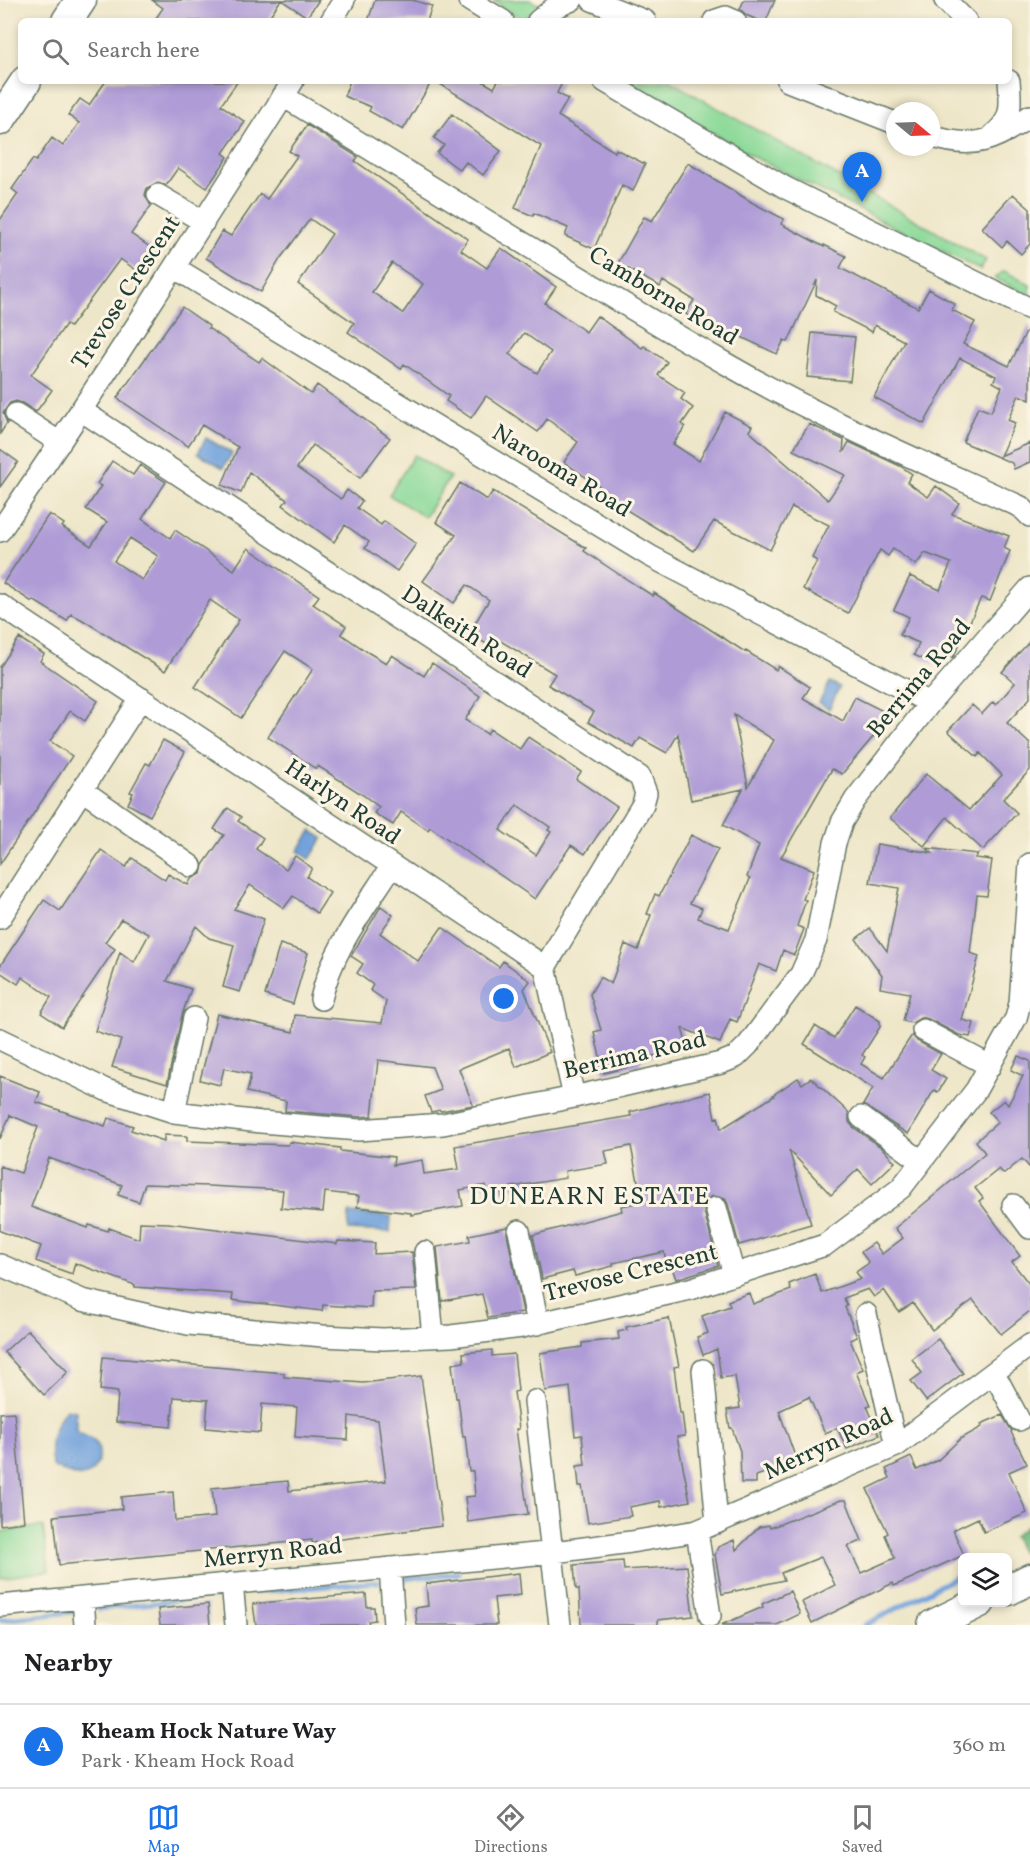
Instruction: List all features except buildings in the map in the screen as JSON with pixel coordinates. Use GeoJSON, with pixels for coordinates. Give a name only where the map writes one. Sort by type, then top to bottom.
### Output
{"type":"FeatureCollection","features":[{"type":"Feature","properties":{"kind":"highway"},"geometry":{"type":"LineString","coordinates":[[69,18],[81,0]]}},
{"type":"Feature","properties":{"kind":"highway"},"geometry":{"type":"LineString","coordinates":[[0,120],[24,84]]}},
{"type":"Feature","properties":{"kind":"highway"},"geometry":{"type":"LineString","coordinates":[[1012,1588],[1030,1579]]}},
{"type":"Feature","properties":{"kind":"highway"},"geometry":{"type":"LineString","coordinates":[[933,1625],[970,1607]]}},
{"type":"Feature","properties":{"kind":"street"},"geometry":{"type":"LineString","coordinates":[[333,18],[344,0]]}},
{"type":"Feature","properties":{"kind":"street"},"geometry":{"type":"LineString","coordinates":[[469,0],[498,18]]}},
{"type":"Feature","properties":{"kind":"street"},"geometry":{"type":"LineString","coordinates":[[542,18],[554,8],[572,0]]}},
{"type":"Feature","properties":{"kind":"street"},"geometry":{"type":"LineString","coordinates":[[592,0],[637,18]]}},
{"type":"Feature","properties":{"kind":"street"},"geometry":{"type":"LineString","coordinates":[[945,0],[963,18]]}},
{"type":"Feature","properties":{"kind":"street"},"geometry":{"type":"LineString","coordinates":[[609,84],[786,188],[1030,309]]}},
{"type":"Feature","properties":{"kind":"street"},"geometry":{"type":"LineString","coordinates":[[796,84],[886,119]]}},
{"type":"Feature","properties":{"kind":"street"},"geometry":{"type":"LineString","coordinates":[[985,141],[1004,125],[1010,112],[1009,84]]}},
{"type":"Feature","properties":{"kind":"street","name":"Trevose Crescent"},"geometry":{"type":"LineString","coordinates":[[0,531],[175,268],[288,88]]}},
{"type":"Feature","properties":{"kind":"street","name":"Camborne Road"},"geometry":{"type":"LineString","coordinates":[[288,88],[485,220],[732,367],[832,419],[1021,507],[1030,516]]}},
{"type":"Feature","properties":{"kind":"street"},"geometry":{"type":"LineString","coordinates":[[940,139],[953,143],[985,141],[1013,129],[1030,116]]}},
{"type":"Feature","properties":{"kind":"street"},"geometry":{"type":"LineString","coordinates":[[158,195],[204,222]]}},
{"type":"Feature","properties":{"kind":"street","name":"Narooma Road"},"geometry":{"type":"LineString","coordinates":[[175,268],[650,556],[930,703]]}},
{"type":"Feature","properties":{"kind":"street","name":"Dalkeith Road"},"geometry":{"type":"LineString","coordinates":[[81,411],[640,777],[646,793],[643,804],[545,967]]}},
{"type":"Feature","properties":{"kind":"street"},"geometry":{"type":"LineString","coordinates":[[16,414],[60,443]]}},
{"type":"Feature","properties":{"kind":"street","name":"Berrima Road"},"geometry":{"type":"LineString","coordinates":[[0,1039],[106,1090],[174,1112],[359,1130],[443,1124],[574,1097],[721,1063],[736,1057],[747,1046],[801,974],[816,940],[835,843],[842,822],[855,800],[930,703],[1030,588]]}},
{"type":"Feature","properties":{"kind":"street","name":"Harlyn Road"},"geometry":{"type":"LineString","coordinates":[[0,605],[391,867],[545,967]]}},
{"type":"Feature","properties":{"kind":"street"},"geometry":{"type":"LineString","coordinates":[[0,918],[141,698]]}},
{"type":"Feature","properties":{"kind":"street"},"geometry":{"type":"LineString","coordinates":[[82,790],[191,866]]}},
{"type":"Feature","properties":{"kind":"street","name":"Trevose Crescent"},"geometry":{"type":"LineString","coordinates":[[0,1265],[82,1300],[188,1324],[333,1337],[383,1339],[433,1337],[538,1324],[690,1289],[825,1245],[901,1188],[975,1090],[990,1066],[1016,1017],[1020,1003],[1030,864]]}},
{"type":"Feature","properties":{"kind":"street"},"geometry":{"type":"LineString","coordinates":[[321,999],[331,965],[343,942],[391,867]]}},
{"type":"Feature","properties":{"kind":"street"},"geometry":{"type":"LineString","coordinates":[[545,967],[574,1097]]}},
{"type":"Feature","properties":{"kind":"street"},"geometry":{"type":"LineString","coordinates":[[174,1112],[194,1018]]}},
{"type":"Feature","properties":{"kind":"street"},"geometry":{"type":"LineString","coordinates":[[922,1030],[990,1066]]}},
{"type":"Feature","properties":{"kind":"street"},"geometry":{"type":"LineString","coordinates":[[861,1117],[921,1161]]}},
{"type":"Feature","properties":{"kind":"street"},"geometry":{"type":"LineString","coordinates":[[1013,1205],[1030,1228]]}},
{"type":"Feature","properties":{"kind":"street"},"geometry":{"type":"LineString","coordinates":[[716,1208],[734,1275]]}},
{"type":"Feature","properties":{"kind":"street"},"geometry":{"type":"LineString","coordinates":[[519,1231],[538,1324]]}},
{"type":"Feature","properties":{"kind":"street"},"geometry":{"type":"LineString","coordinates":[[425,1252],[433,1337]]}},
{"type":"Feature","properties":{"kind":"street"},"geometry":{"type":"LineString","coordinates":[[866,1314],[896,1446]]}},
{"type":"Feature","properties":{"kind":"street","name":"Merryn Road"},"geometry":{"type":"LineString","coordinates":[[0,1606],[550,1552],[697,1531],[896,1446],[1030,1345]]}},
{"type":"Feature","properties":{"kind":"street"},"geometry":{"type":"LineString","coordinates":[[703,1370],[717,1523]]}},
{"type":"Feature","properties":{"kind":"street"},"geometry":{"type":"LineString","coordinates":[[994,1373],[1019,1419]]}},
{"type":"Feature","properties":{"kind":"street"},"geometry":{"type":"LineString","coordinates":[[535,1401],[550,1552],[560,1625]]}},
{"type":"Feature","properties":{"kind":"street"},"geometry":{"type":"LineString","coordinates":[[697,1531],[710,1616]]}},
{"type":"Feature","properties":{"kind":"street"},"geometry":{"type":"LineString","coordinates":[[390,1568],[394,1625]]}},
{"type":"Feature","properties":{"kind":"street"},"geometry":{"type":"LineString","coordinates":[[232,1583],[236,1625]]}},
{"type":"Feature","properties":{"kind":"street"},"geometry":{"type":"LineString","coordinates":[[82,1599],[85,1625]]}},
{"type":"Feature","properties":{"kind":"green space"},"geometry":{"type":"Polygon","coordinates":[[[493,0],[530,0],[541,6],[526,18],[520,18],[493,0]]]}},
{"type":"Feature","properties":{"kind":"green space"},"geometry":{"type":"Polygon","coordinates":[[[632,84],[675,84],[986,260],[980,270],[750,155],[632,84]]]}},
{"type":"Feature","properties":{"kind":"green space"},"geometry":{"type":"Polygon","coordinates":[[[1004,271],[1030,285],[1030,296],[995,278],[1004,271]]]}},
{"type":"Feature","properties":{"kind":"green space"},"geometry":{"type":"Polygon","coordinates":[[[414,455],[450,477],[425,517],[389,495],[414,455]]]}},
{"type":"Feature","properties":{"kind":"green space"},"geometry":{"type":"Polygon","coordinates":[[[1030,1524],[1030,1548],[1021,1552],[1013,1536],[1030,1524]]]}},
{"type":"Feature","properties":{"kind":"green space"},"geometry":{"type":"Polygon","coordinates":[[[43,1526],[49,1571],[0,1578],[0,1532],[43,1526]]]}},
{"type":"Feature","properties":{"kind":"water"},"geometry":{"type":"Polygon","coordinates":[[[206,438],[232,453],[223,468],[198,453],[206,438]]]}},
{"type":"Feature","properties":{"kind":"water"},"geometry":{"type":"Polygon","coordinates":[[[830,682],[840,687],[829,709],[819,703],[830,682]]]}},
{"type":"Feature","properties":{"kind":"water"},"geometry":{"type":"Polygon","coordinates":[[[311,831],[323,838],[310,859],[298,851],[311,831]]]}},
{"type":"Feature","properties":{"kind":"water"},"geometry":{"type":"Polygon","coordinates":[[[349,1213],[391,1216],[390,1232],[348,1230],[349,1213]]]}},
{"type":"Feature","properties":{"kind":"water"},"geometry":{"type":"Polygon","coordinates":[[[66,1409],[76,1411],[76,1430],[94,1441],[98,1447],[97,1464],[87,1475],[76,1476],[53,1467],[52,1436],[66,1409]]]}},
{"type":"Feature","properties":{"kind":"waterway"},"geometry":{"type":"LineString","coordinates":[[401,1579],[459,1573]]}},
{"type":"Feature","properties":{"kind":"waterway"},"geometry":{"type":"LineString","coordinates":[[865,1625],[958,1576]]}},
{"type":"Feature","properties":{"kind":"waterway"},"geometry":{"type":"LineString","coordinates":[[253,1592],[378,1582]]}},
{"type":"Feature","properties":{"kind":"waterway"},"geometry":{"type":"LineString","coordinates":[[99,1609],[217,1596]]}},
{"type":"Feature","properties":{"kind":"waterway"},"geometry":{"type":"LineString","coordinates":[[0,1620],[72,1612]]}},
{"type":"Feature","properties":{"kind":"place","name":"Kheam Hock Nature Way"},"geometry":{"type":"Point","coordinates":[862,202]}},
{"type":"Feature","properties":{"kind":"district","name":"DUNEARN ESTATE"},"geometry":{"type":"Point","coordinates":[590,1197]}}]}
